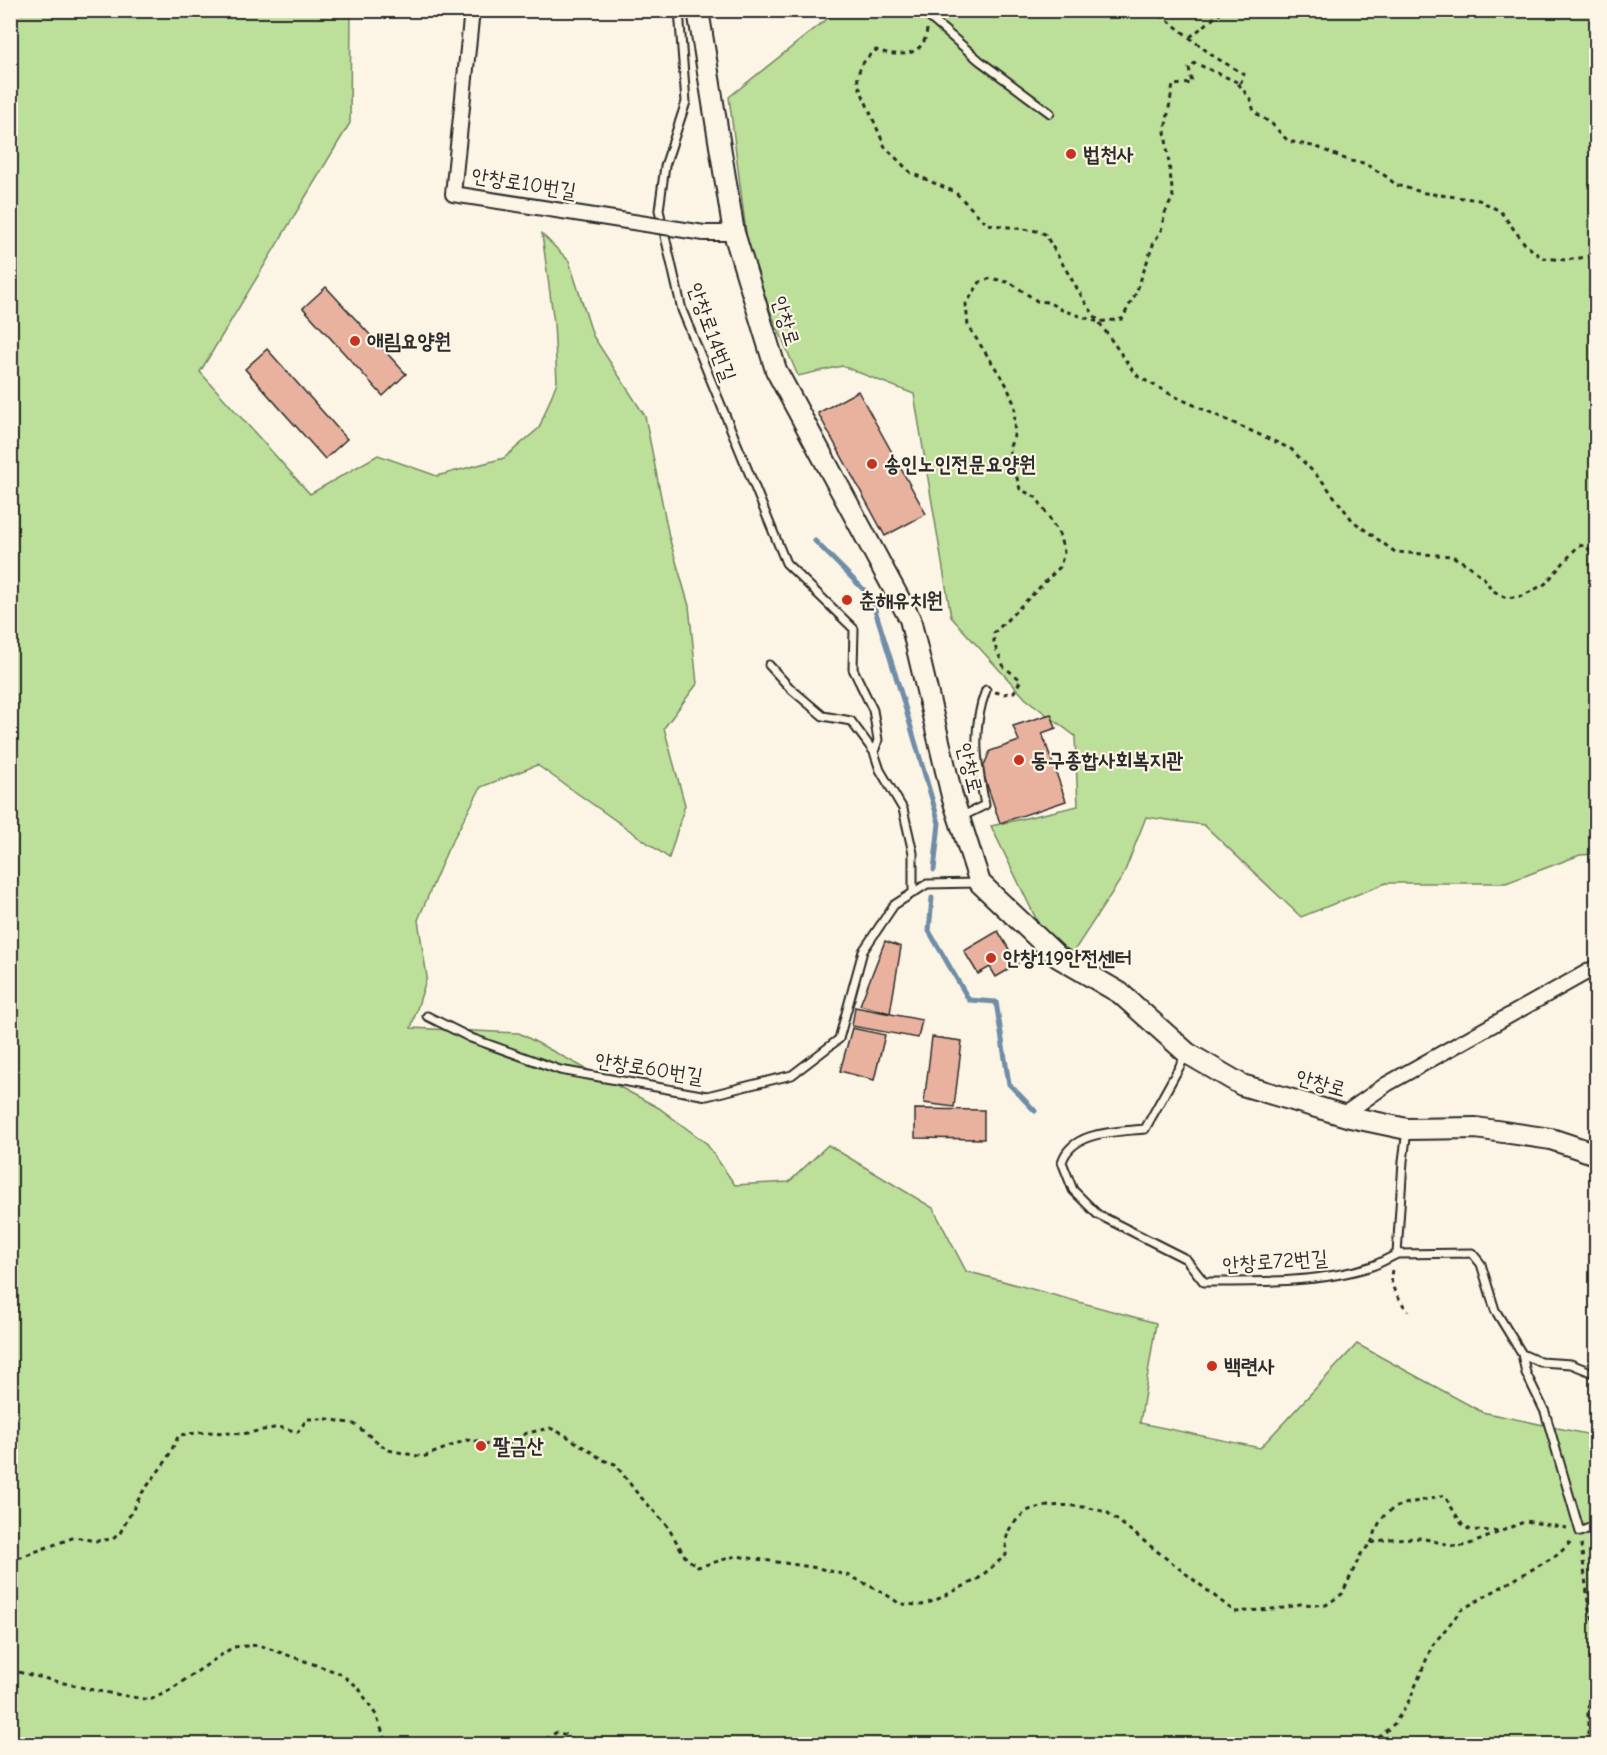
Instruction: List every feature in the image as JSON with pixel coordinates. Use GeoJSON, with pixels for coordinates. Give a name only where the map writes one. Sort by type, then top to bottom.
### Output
{"type":"FeatureCollection","features":[{"type":"Feature","properties":{"kind":"street","name":"안창로10번길"},"geometry":{"type":"LineString","coordinates":[[472,10],[453,194],[704,233],[735,233]]}},
{"type":"Feature","properties":{"kind":"street","name":"안창로"},"geometry":{"type":"LineString","coordinates":[[698,10],[735,233],[776,370],[910,619],[952,796],[980,883],[1058,957],[1120,993],[1187,1053],[1242,1085],[1343,1115],[1407,1129],[1476,1128],[1551,1139],[1596,1154]]}},
{"type":"Feature","properties":{"kind":"street"},"geometry":{"type":"LineString","coordinates":[[1343,1115],[1387,1084],[1596,967]]}},
{"type":"Feature","properties":{"kind":"lane","name":"안창로14번길"},"geometry":{"type":"LineString","coordinates":[[679,10],[686,102],[665,166],[659,210],[682,310],[786,562],[854,629],[853,669],[873,710],[878,740],[874,752]]}},
{"type":"Feature","properties":{"kind":"lane"},"geometry":{"type":"LineString","coordinates":[[921,10],[980,62],[1050,113]]}},
{"type":"Feature","properties":{"kind":"lane"},"geometry":{"type":"LineString","coordinates":[[769,665],[790,688],[823,716],[851,721],[874,752],[880,770],[903,808],[913,853],[913,893]]}},
{"type":"Feature","properties":{"kind":"lane"},"geometry":{"type":"LineString","coordinates":[[959,818],[985,805],[976,760],[979,708],[986,690]]}},
{"type":"Feature","properties":{"kind":"lane","name":"안창로60번길"},"geometry":{"type":"LineString","coordinates":[[426,1016],[471,1038],[561,1070],[707,1096],[792,1075],[839,1039],[863,951],[894,905],[927,884],[980,883]]}},
{"type":"Feature","properties":{"kind":"lane","name":"안창로72번길"},"geometry":{"type":"LineString","coordinates":[[1187,1053],[1145,1129],[1098,1134],[1076,1143],[1065,1152],[1062,1162],[1073,1190],[1097,1214],[1186,1259],[1204,1282],[1320,1277],[1372,1266],[1397,1254],[1472,1253],[1481,1264],[1495,1310],[1522,1354],[1526,1373],[1545,1412],[1580,1532]]}},
{"type":"Feature","properties":{"kind":"lane"},"geometry":{"type":"LineString","coordinates":[[1397,1254],[1407,1129]]}},
{"type":"Feature","properties":{"kind":"lane"},"geometry":{"type":"LineString","coordinates":[[1522,1354],[1540,1362],[1571,1364],[1596,1374]]}},
{"type":"Feature","properties":{"kind":"lane"},"geometry":{"type":"LineString","coordinates":[[1580,1532],[1596,1525]]}},
{"type":"Feature","properties":{"kind":"path"},"geometry":{"type":"LineString","coordinates":[[1153,10],[1213,56],[1244,74],[1241,82],[1237,82]]}},
{"type":"Feature","properties":{"kind":"path"},"geometry":{"type":"LineString","coordinates":[[1190,38],[1224,10]]}},
{"type":"Feature","properties":{"kind":"path"},"geometry":{"type":"LineString","coordinates":[[928,16],[926,36],[921,46],[904,55],[892,55],[876,50],[866,57],[857,76],[858,84],[885,147],[911,173],[955,192],[987,224],[1045,234],[1098,322],[1139,377],[1174,396],[1292,449],[1323,482],[1353,521],[1395,552],[1452,556],[1468,565],[1484,578],[1492,590],[1506,598],[1514,599],[1545,584],[1579,545],[1587,548],[1596,559]]}},
{"type":"Feature","properties":{"kind":"path"},"geometry":{"type":"LineString","coordinates":[[986,690],[1004,694],[1014,692],[1022,680],[1004,667],[994,644],[994,633],[1060,567],[1064,552],[1059,534],[1037,498],[1020,489],[1009,449],[1014,436],[1015,406],[1006,384],[968,326],[966,304],[980,282],[991,278],[1011,283],[1037,301],[1048,302],[1062,310],[1098,322],[1122,319],[1129,309],[1173,197],[1165,131],[1173,85],[1192,83],[1189,68],[1195,63],[1237,82],[1251,100],[1254,112],[1272,124],[1288,141],[1317,147],[1350,161],[1364,163],[1396,184],[1425,193],[1479,201],[1500,211],[1525,244],[1542,258],[1566,260],[1586,257],[1596,252]]}},
{"type":"Feature","properties":{"kind":"path"},"geometry":{"type":"LineString","coordinates":[[1397,1254],[1390,1278],[1397,1297],[1408,1311]]}},
{"type":"Feature","properties":{"kind":"path"},"geometry":{"type":"LineString","coordinates":[[10,1561],[75,1537],[95,1541],[113,1539],[120,1533],[142,1493],[166,1461],[179,1435],[206,1432],[242,1434],[279,1427],[298,1432],[307,1419],[315,1418],[354,1424],[388,1450],[423,1457],[466,1440],[477,1441],[499,1449],[527,1433],[550,1428],[565,1435],[593,1455],[615,1464],[637,1493],[666,1524],[686,1558],[698,1567],[736,1556],[818,1568],[850,1575],[900,1604],[922,1605],[978,1579],[1006,1555],[1008,1532],[1024,1512],[1032,1509],[1060,1506],[1095,1508],[1108,1513],[1235,1612],[1283,1608],[1300,1604],[1326,1605],[1342,1594],[1361,1554],[1371,1543],[1383,1517],[1403,1503],[1430,1501],[1443,1496],[1452,1505],[1463,1526],[1472,1530],[1499,1531]]}},
{"type":"Feature","properties":{"kind":"path"},"geometry":{"type":"LineString","coordinates":[[1371,1543],[1388,1539],[1421,1538],[1458,1547],[1526,1521],[1561,1526],[1580,1532]]}},
{"type":"Feature","properties":{"kind":"path"},"geometry":{"type":"LineString","coordinates":[[1580,1532],[1589,1610],[1596,1627]]}},
{"type":"Feature","properties":{"kind":"path"},"geometry":{"type":"LineString","coordinates":[[1372,1744],[1395,1723],[1410,1699],[1432,1646],[1461,1610],[1558,1554],[1580,1532]]}},
{"type":"Feature","properties":{"kind":"path"},"geometry":{"type":"LineString","coordinates":[[10,1670],[98,1691],[150,1700],[167,1692],[233,1647],[259,1645],[339,1673],[358,1687],[376,1715],[387,1744]]}},
{"type":"Feature","properties":{"kind":"path"},"geometry":{"type":"LineString","coordinates":[[1588,1744],[1588,1707],[1596,1696]]}},
{"type":"Feature","properties":{"kind":"path"},"geometry":{"type":"LineString","coordinates":[[538,1744],[557,1732],[579,1744]]}},
{"type":"Feature","properties":{"kind":"green space"},"geometry":{"type":"Polygon","coordinates":[[[11,11],[351,11],[350,123],[200,372],[310,494],[378,455],[437,476],[504,458],[539,428],[557,382],[554,323],[542,234],[569,261],[593,336],[645,416],[669,537],[689,606],[697,684],[664,728],[685,805],[669,858],[537,765],[481,787],[447,851],[418,920],[427,977],[411,1028],[519,1033],[659,1108],[706,1143],[735,1185],[789,1182],[828,1145],[933,1208],[966,1271],[1156,1323],[1140,1423],[1260,1448],[1357,1344],[1482,1412],[1596,1436],[1596,1744],[11,1744],[11,11]]]}},
{"type":"Feature","properties":{"kind":"green space"},"geometry":{"type":"Polygon","coordinates":[[[837,11],[1596,11],[1596,854],[1580,855],[1506,883],[1386,883],[1301,917],[1204,825],[1146,817],[1123,876],[1072,954],[1040,927],[991,826],[1078,806],[1075,736],[1026,699],[951,617],[914,394],[842,366],[798,376],[750,264],[729,97],[837,11]]]}},
{"type":"Feature","properties":{"kind":"building","name":"애림요양원"},"geometry":{"type":"Polygon","coordinates":[[[326,287],[406,374],[383,396],[303,308],[326,287]]]}},
{"type":"Feature","properties":{"kind":"building"},"geometry":{"type":"Polygon","coordinates":[[[267,349],[347,439],[325,459],[245,369],[267,349]]]}},
{"type":"Feature","properties":{"kind":"building","name":"송인노인전문요양원"},"geometry":{"type":"Polygon","coordinates":[[[858,391],[926,514],[885,536],[818,413],[858,391]]]}},
{"type":"Feature","properties":{"kind":"building","name":"동구종합사회복지관"},"geometry":{"type":"Polygon","coordinates":[[[1051,714],[1056,728],[1042,733],[1066,801],[1000,823],[982,770],[990,751],[1019,741],[1013,726],[1051,714]]]}},
{"type":"Feature","properties":{"kind":"building","name":"안창119안전센터"},"geometry":{"type":"Polygon","coordinates":[[[998,931],[1018,964],[996,977],[990,967],[978,974],[964,951],[998,931]]]}},
{"type":"Feature","properties":{"kind":"building"},"geometry":{"type":"Polygon","coordinates":[[[885,941],[901,947],[890,1013],[860,1005],[885,941]]]}},
{"type":"Feature","properties":{"kind":"building"},"geometry":{"type":"Polygon","coordinates":[[[855,1007],[922,1020],[918,1038],[852,1026],[855,1007]]]}},
{"type":"Feature","properties":{"kind":"building"},"geometry":{"type":"Polygon","coordinates":[[[852,1028],[885,1035],[874,1080],[840,1071],[852,1028]]]}},
{"type":"Feature","properties":{"kind":"building"},"geometry":{"type":"Polygon","coordinates":[[[932,1037],[962,1041],[954,1107],[924,1103],[932,1037]]]}},
{"type":"Feature","properties":{"kind":"building"},"geometry":{"type":"Polygon","coordinates":[[[915,1109],[984,1110],[984,1139],[915,1138],[915,1109]]]}},
{"type":"Feature","properties":{"kind":"waterway"},"geometry":{"type":"LineString","coordinates":[[815,541],[871,597],[939,823],[934,870]]}},
{"type":"Feature","properties":{"kind":"waterway"},"geometry":{"type":"LineString","coordinates":[[932,898],[929,931],[969,1000],[996,1002],[1009,1084],[1035,1111]]}},
{"type":"Feature","properties":{"kind":"place","name":"법천사"},"geometry":{"type":"Point","coordinates":[1071,154]}},
{"type":"Feature","properties":{"kind":"place","name":"애림요양원"},"geometry":{"type":"Point","coordinates":[355,341]}},
{"type":"Feature","properties":{"kind":"place","name":"송인노인전문요양원"},"geometry":{"type":"Point","coordinates":[872,464]}},
{"type":"Feature","properties":{"kind":"place","name":"춘해유치원"},"geometry":{"type":"Point","coordinates":[847,600]}},
{"type":"Feature","properties":{"kind":"place","name":"동구종합사회복지관"},"geometry":{"type":"Point","coordinates":[1019,760]}},
{"type":"Feature","properties":{"kind":"place","name":"안창119안전센터"},"geometry":{"type":"Point","coordinates":[991,958]}},
{"type":"Feature","properties":{"kind":"place","name":"백련사"},"geometry":{"type":"Point","coordinates":[1212,1366]}},
{"type":"Feature","properties":{"kind":"place","name":"팔금산"},"geometry":{"type":"Point","coordinates":[481,1446]}}]}
